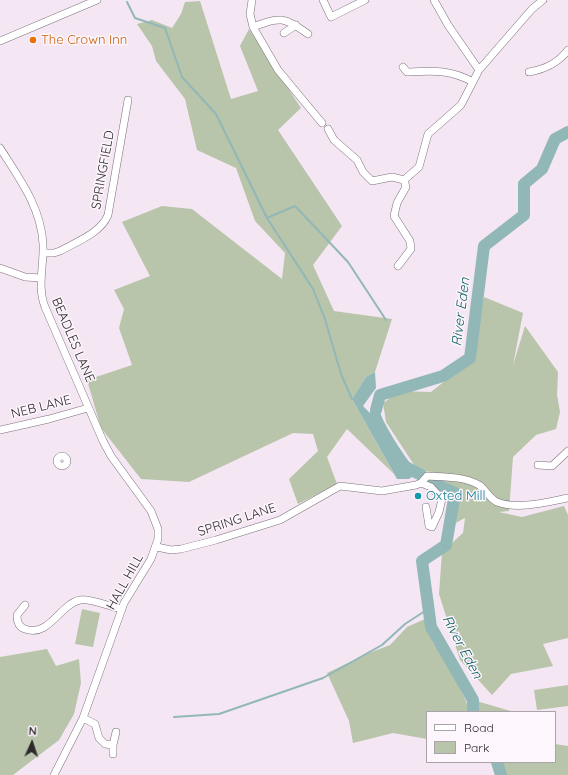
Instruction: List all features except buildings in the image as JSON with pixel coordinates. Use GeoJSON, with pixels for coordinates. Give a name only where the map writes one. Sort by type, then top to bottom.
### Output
{"type":"FeatureCollection","features":[{"type":"Feature","properties":{"kind":"street"},"geometry":{"type":"LineString","coordinates":[[0,41],[98,0]]}},
{"type":"Feature","properties":{"kind":"street"},"geometry":{"type":"LineString","coordinates":[[252,0],[250,14],[253,27],[278,70],[322,123]]}},
{"type":"Feature","properties":{"kind":"street"},"geometry":{"type":"LineString","coordinates":[[323,0],[331,17],[365,0]]}},
{"type":"Feature","properties":{"kind":"street"},"geometry":{"type":"LineString","coordinates":[[347,0],[350,7]]}},
{"type":"Feature","properties":{"kind":"street"},"geometry":{"type":"LineString","coordinates":[[434,0],[448,25],[479,70]]}},
{"type":"Feature","properties":{"kind":"street"},"geometry":{"type":"LineString","coordinates":[[404,180],[419,167],[428,134],[461,105],[479,70],[532,9],[543,0]]}},
{"type":"Feature","properties":{"kind":"street"},"geometry":{"type":"LineString","coordinates":[[253,27],[276,19],[287,20],[308,34]]}},
{"type":"Feature","properties":{"kind":"street"},"geometry":{"type":"LineString","coordinates":[[284,33],[296,26]]}},
{"type":"Feature","properties":{"kind":"street"},"geometry":{"type":"LineString","coordinates":[[530,72],[551,66],[562,58],[568,50]]}},
{"type":"Feature","properties":{"kind":"street"},"geometry":{"type":"LineString","coordinates":[[405,73],[443,71],[463,76],[473,82]]}},
{"type":"Feature","properties":{"kind":"street","name":"SPRINGFIELD"},"geometry":{"type":"LineString","coordinates":[[44,253],[52,254],[60,251],[99,229],[104,223],[108,215],[128,100]]}},
{"type":"Feature","properties":{"kind":"street"},"geometry":{"type":"LineString","coordinates":[[328,129],[334,140],[357,160],[363,172],[372,181],[392,177],[404,180]]}},
{"type":"Feature","properties":{"kind":"street","name":"BEADLES LANE"},"geometry":{"type":"LineString","coordinates":[[0,148],[38,212],[42,227],[44,253],[41,278],[44,303],[88,408]]}},
{"type":"Feature","properties":{"kind":"street"},"geometry":{"type":"LineString","coordinates":[[398,266],[411,249],[410,242],[394,216],[397,203],[406,187],[404,180]]}},
{"type":"Feature","properties":{"kind":"street"},"geometry":{"type":"LineString","coordinates":[[0,268],[29,278],[41,278]]}},
{"type":"Feature","properties":{"kind":"street","name":"NEB LANE"},"geometry":{"type":"LineString","coordinates":[[0,430],[49,420],[88,408]]}},
{"type":"Feature","properties":{"kind":"street","name":"HALL HILL"},"geometry":{"type":"LineString","coordinates":[[54,775],[82,718],[122,609],[157,547],[158,534],[155,519],[141,496],[111,456],[88,408]]}},
{"type":"Feature","properties":{"kind":"street"},"geometry":{"type":"LineString","coordinates":[[538,465],[552,466],[568,451]]}},
{"type":"Feature","properties":{"kind":"street","name":"SPRING LANE"},"geometry":{"type":"LineString","coordinates":[[157,547],[171,550],[181,549],[216,540],[280,520],[340,486],[382,490],[416,486],[427,476],[459,478],[479,485],[496,501],[511,505],[540,503],[568,498]]}},
{"type":"Feature","properties":{"kind":"street"},"geometry":{"type":"LineString","coordinates":[[421,483],[431,487],[442,499],[439,512],[432,527],[429,526],[426,507]]}},
{"type":"Feature","properties":{"kind":"street"},"geometry":{"type":"LineString","coordinates":[[25,605],[17,615],[17,621],[21,628],[28,630],[37,630],[46,626],[72,603],[80,600],[122,609]]}},
{"type":"Feature","properties":{"kind":"street"},"geometry":{"type":"LineString","coordinates":[[82,718],[95,724],[99,738],[105,744],[113,745]]}},
{"type":"Feature","properties":{"kind":"street"},"geometry":{"type":"LineString","coordinates":[[113,754],[113,745],[116,732]]}},
{"type":"Feature","properties":{"kind":"green space"},"geometry":{"type":"Polygon","coordinates":[[[200,1],[231,99],[258,91],[240,46],[249,29],[301,108],[278,130],[342,226],[313,265],[334,311],[392,319],[375,372],[366,377],[352,399],[394,474],[347,429],[327,457],[337,484],[298,504],[289,479],[318,451],[313,434],[293,433],[189,482],[141,479],[101,428],[87,380],[132,365],[119,328],[124,309],[114,290],[150,276],[122,222],[162,206],[192,209],[282,279],[285,253],[255,221],[236,168],[197,150],[185,99],[156,61],[152,46],[137,24],[152,20],[172,28],[181,14],[185,2],[200,1]]]}},
{"type":"Feature","properties":{"kind":"green space"},"geometry":{"type":"Polygon","coordinates":[[[484,297],[523,313],[513,365],[525,326],[558,372],[557,395],[560,412],[556,429],[536,435],[513,457],[509,511],[499,512],[522,517],[564,506],[568,515],[568,638],[543,644],[553,666],[511,674],[492,695],[460,660],[439,594],[442,552],[463,533],[465,518],[454,524],[458,499],[432,483],[435,472],[418,471],[386,422],[383,403],[400,391],[431,392],[465,365],[484,297]]]}},
{"type":"Feature","properties":{"kind":"green space"},"geometry":{"type":"Polygon","coordinates":[[[82,609],[100,613],[93,647],[75,644],[82,609]]]}},
{"type":"Feature","properties":{"kind":"green space"},"geometry":{"type":"Polygon","coordinates":[[[425,619],[433,643],[444,657],[466,701],[469,711],[426,711],[426,739],[393,733],[353,743],[349,721],[327,673],[369,653],[390,645],[407,627],[425,619]]]}},
{"type":"Feature","properties":{"kind":"green space"},"geometry":{"type":"Polygon","coordinates":[[[47,649],[56,666],[79,659],[81,683],[74,714],[59,740],[13,775],[0,775],[0,657],[47,649]]]}},
{"type":"Feature","properties":{"kind":"green space"},"geometry":{"type":"Polygon","coordinates":[[[568,685],[568,706],[537,710],[534,690],[568,685]]]}},
{"type":"Feature","properties":{"kind":"green space"},"geometry":{"type":"Polygon","coordinates":[[[473,700],[511,711],[473,711],[473,700]]]}},
{"type":"Feature","properties":{"kind":"green space"},"geometry":{"type":"Polygon","coordinates":[[[556,744],[568,746],[568,775],[501,775],[497,763],[556,763],[556,744]]]}},
{"type":"Feature","properties":{"kind":"shaded area"},"geometry":{"type":"Polygon","coordinates":[[[375,372],[376,388],[363,406],[370,413],[374,400],[380,395],[378,401],[379,411],[401,450],[418,473],[409,479],[397,479],[352,399],[366,377],[375,372]]]}},
{"type":"Feature","properties":{"kind":"waterway"},"geometry":{"type":"LineString","coordinates":[[127,2],[135,18],[165,28],[182,77],[216,114],[267,218],[313,289],[325,319],[341,374],[352,399]]}},
{"type":"Feature","properties":{"kind":"waterway","name":"River Eden"},"geometry":{"type":"LineString","coordinates":[[376,410],[380,395],[443,376],[470,358],[484,246],[524,215],[524,184],[542,169],[555,139],[568,132]]}},
{"type":"Feature","properties":{"kind":"waterway"},"geometry":{"type":"LineString","coordinates":[[267,218],[295,206],[348,262],[386,320]]}},
{"type":"Feature","properties":{"kind":"waterway","name":"River Eden"},"geometry":{"type":"LineString","coordinates":[[404,466],[421,475]]}},
{"type":"Feature","properties":{"kind":"waterway","name":"River Eden"},"geometry":{"type":"LineString","coordinates":[[428,481],[455,493],[446,545],[422,561],[431,627],[473,700],[473,711]]}},
{"type":"Feature","properties":{"kind":"waterway"},"geometry":{"type":"LineString","coordinates":[[174,717],[219,714],[323,678],[382,645],[405,624],[428,609]]}},
{"type":"Feature","properties":{"kind":"waterway","name":"River Eden"},"geometry":{"type":"LineString","coordinates":[[497,763],[501,775]]}},
{"type":"Feature","properties":{"kind":"place","name":"The Crown Inn"},"geometry":{"type":"Point","coordinates":[33,40]}},
{"type":"Feature","properties":{"kind":"place","name":"Oxted Mill"},"geometry":{"type":"Point","coordinates":[418,496]}}]}
